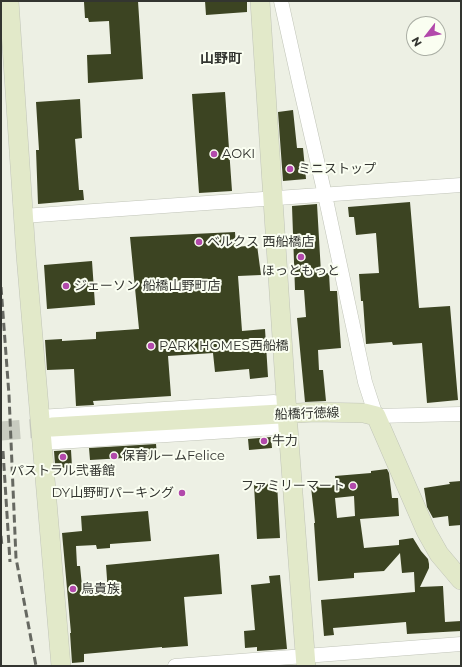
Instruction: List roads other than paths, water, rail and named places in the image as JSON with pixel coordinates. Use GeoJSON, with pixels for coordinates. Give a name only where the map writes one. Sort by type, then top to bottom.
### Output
{"type":"FeatureCollection","features":[{"type":"Feature","properties":{"kind":"street"},"geometry":{"type":"LineString","coordinates":[[9,1],[23,216],[46,422],[42,443],[61,666]]}},
{"type":"Feature","properties":{"kind":"street"},"geometry":{"type":"LineString","coordinates":[[260,1],[305,661]]}},
{"type":"Feature","properties":{"kind":"street"},"geometry":{"type":"LineString","coordinates":[[281,1],[365,382],[376,416],[426,531],[439,554],[461,580]]}},
{"type":"Feature","properties":{"kind":"street"},"geometry":{"type":"LineString","coordinates":[[23,216],[461,186]]}},
{"type":"Feature","properties":{"kind":"street","name":"船橋行徳線"},"geometry":{"type":"LineString","coordinates":[[46,422],[315,412],[364,413],[376,416]]}},
{"type":"Feature","properties":{"kind":"street"},"geometry":{"type":"LineString","coordinates":[[42,443],[276,428],[287,414]]}},
{"type":"Feature","properties":{"kind":"street"},"geometry":{"type":"LineString","coordinates":[[376,416],[461,414]]}},
{"type":"Feature","properties":{"kind":"street"},"geometry":{"type":"LineString","coordinates":[[175,666],[305,661],[461,644]]}},
{"type":"Feature","properties":{"kind":"tunnel"},"geometry":{"type":"LineString","coordinates":[[1,431],[52,427]]}},
{"type":"Feature","properties":{"kind":"railway"},"geometry":{"type":"LineString","coordinates":[[1,287],[9,395],[16,558],[36,666]]}},
{"type":"Feature","properties":{"kind":"railway"},"geometry":{"type":"LineString","coordinates":[[3,451],[10,562]]}},
{"type":"Feature","properties":{"kind":"railway"},"geometry":{"type":"LineString","coordinates":[[1,536],[2,547]]}},
{"type":"Feature","properties":{"kind":"place","name":"AOKI"},"geometry":{"type":"Point","coordinates":[214,154]}},
{"type":"Feature","properties":{"kind":"place","name":"ミニストップ"},"geometry":{"type":"Point","coordinates":[290,169]}},
{"type":"Feature","properties":{"kind":"place","name":"ベルクス 西船橋店"},"geometry":{"type":"Point","coordinates":[199,242]}},
{"type":"Feature","properties":{"kind":"place","name":"ほっともっと"},"geometry":{"type":"Point","coordinates":[301,257]}},
{"type":"Feature","properties":{"kind":"place","name":"ジェーソン 船橋山野町店"},"geometry":{"type":"Point","coordinates":[66,286]}},
{"type":"Feature","properties":{"kind":"place","name":"PARK HOMES西船橋"},"geometry":{"type":"Point","coordinates":[151,346]}},
{"type":"Feature","properties":{"kind":"place","name":"牛力"},"geometry":{"type":"Point","coordinates":[264,441]}},
{"type":"Feature","properties":{"kind":"place","name":"保育ルームFelice"},"geometry":{"type":"Point","coordinates":[114,456]}},
{"type":"Feature","properties":{"kind":"place","name":"パストラル弐番館"},"geometry":{"type":"Point","coordinates":[63,457]}},
{"type":"Feature","properties":{"kind":"place","name":"ファミリーマート"},"geometry":{"type":"Point","coordinates":[353,486]}},
{"type":"Feature","properties":{"kind":"place","name":"DY山野町パーキング"},"geometry":{"type":"Point","coordinates":[182,493]}},
{"type":"Feature","properties":{"kind":"place","name":"鳥貴族"},"geometry":{"type":"Point","coordinates":[73,589]}},
{"type":"Feature","properties":{"kind":"district","name":"山野町"},"geometry":{"type":"Point","coordinates":[221,59]}}]}
